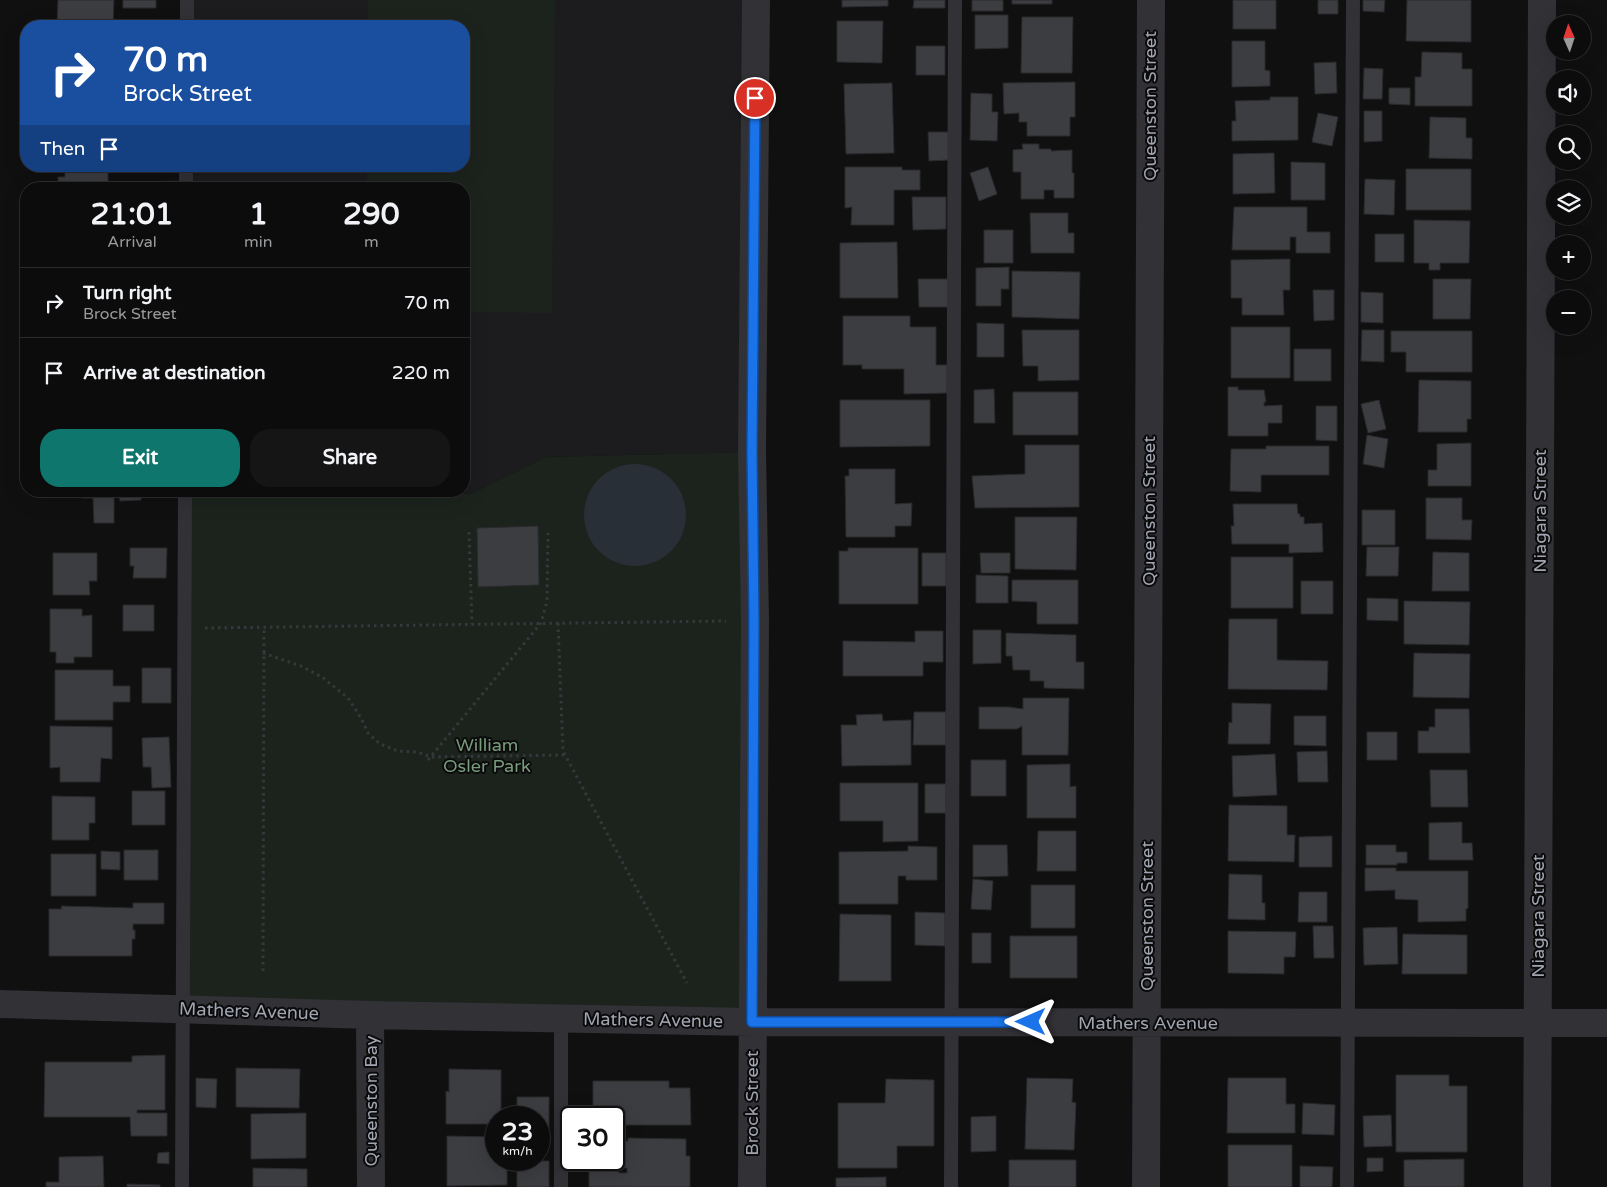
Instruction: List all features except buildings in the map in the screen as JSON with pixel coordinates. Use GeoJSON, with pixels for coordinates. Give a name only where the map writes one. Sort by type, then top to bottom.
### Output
{"type":"FeatureCollection","features":[{"type":"Feature","properties":{"kind":"street","name":"Brock Street"},"geometry":{"type":"LineString","coordinates":[[752,1187],[754,620],[752,452],[756,0]]}},
{"type":"Feature","properties":{"kind":"street","name":"Queenston Street"},"geometry":{"type":"LineString","coordinates":[[1146,1022],[1151,0]]}},
{"type":"Feature","properties":{"kind":"street","name":"Niagara Street"},"geometry":{"type":"LineString","coordinates":[[1537,1187],[1542,0]]}},
{"type":"Feature","properties":{"kind":"street","name":"Mathers Avenue"},"geometry":{"type":"LineString","coordinates":[[0,1004],[370,1015],[752,1022],[1607,1023]]}},
{"type":"Feature","properties":{"kind":"street","name":"Queenston Bay"},"geometry":{"type":"LineString","coordinates":[[370,1015],[371,1187]]}},
{"type":"Feature","properties":{"kind":"street"},"geometry":{"type":"LineString","coordinates":[[1146,1022],[1146,1187]]}},
{"type":"Feature","properties":{"kind":"lane"},"geometry":{"type":"LineString","coordinates":[[187,0],[187,20]]}},
{"type":"Feature","properties":{"kind":"lane"},"geometry":{"type":"LineString","coordinates":[[951,1187],[955,0]]}},
{"type":"Feature","properties":{"kind":"lane"},"geometry":{"type":"LineString","coordinates":[[1347,1187],[1353,0]]}},
{"type":"Feature","properties":{"kind":"lane"},"geometry":{"type":"LineString","coordinates":[[182,1187],[185,497]]}},
{"type":"Feature","properties":{"kind":"lane"},"geometry":{"type":"LineString","coordinates":[[561,1187],[562,1018]]}},
{"type":"Feature","properties":{"kind":"path"},"geometry":{"type":"LineString","coordinates":[[470,532],[472,624]]}},
{"type":"Feature","properties":{"kind":"path"},"geometry":{"type":"LineString","coordinates":[[429,758],[541,623],[547,601],[548,533]]}},
{"type":"Feature","properties":{"kind":"path"},"geometry":{"type":"LineString","coordinates":[[184,628],[754,620]]}},
{"type":"Feature","properties":{"kind":"path"},"geometry":{"type":"LineString","coordinates":[[558,623],[563,751],[687,982]]}},
{"type":"Feature","properties":{"kind":"path"},"geometry":{"type":"LineString","coordinates":[[262,971],[264,627]]}},
{"type":"Feature","properties":{"kind":"path"},"geometry":{"type":"LineString","coordinates":[[263,653],[300,666],[322,677],[348,698],[362,718],[368,733],[380,744],[398,751],[417,752],[429,758],[565,755]]}},
{"type":"Feature","properties":{"kind":"shaded area"},"geometry":{"type":"Polygon","coordinates":[[[187,0],[756,0],[752,452],[546,457],[470,494],[470,182],[186,182],[186,172],[470,172],[470,20],[187,20],[187,0]]]}},
{"type":"Feature","properties":{"kind":"shaded area"},"geometry":{"type":"Polygon","coordinates":[[[635,464],[654,468],[671,479],[682,496],[686,515],[682,534],[671,551],[654,562],[635,566],[616,562],[599,551],[588,534],[584,515],[588,496],[599,479],[616,468],[635,464]]]}},
{"type":"Feature","properties":{"kind":"green space"},"geometry":{"type":"Polygon","coordinates":[[[368,0],[555,0],[552,313],[470,312],[470,182],[367,182],[367,172],[470,172],[470,20],[368,20],[368,0]]]}},
{"type":"Feature","properties":{"kind":"green space","name":"William Osler Park"},"geometry":{"type":"Polygon","coordinates":[[[752,452],[752,1022],[183,1009],[185,497],[470,497],[470,494],[546,457],[752,452]]]}},
{"type":"Feature","properties":{"kind":"route"},"geometry":{"type":"LineString","coordinates":[[755,98],[752,452],[754,620],[752,1022],[1031,1022]]}}]}
